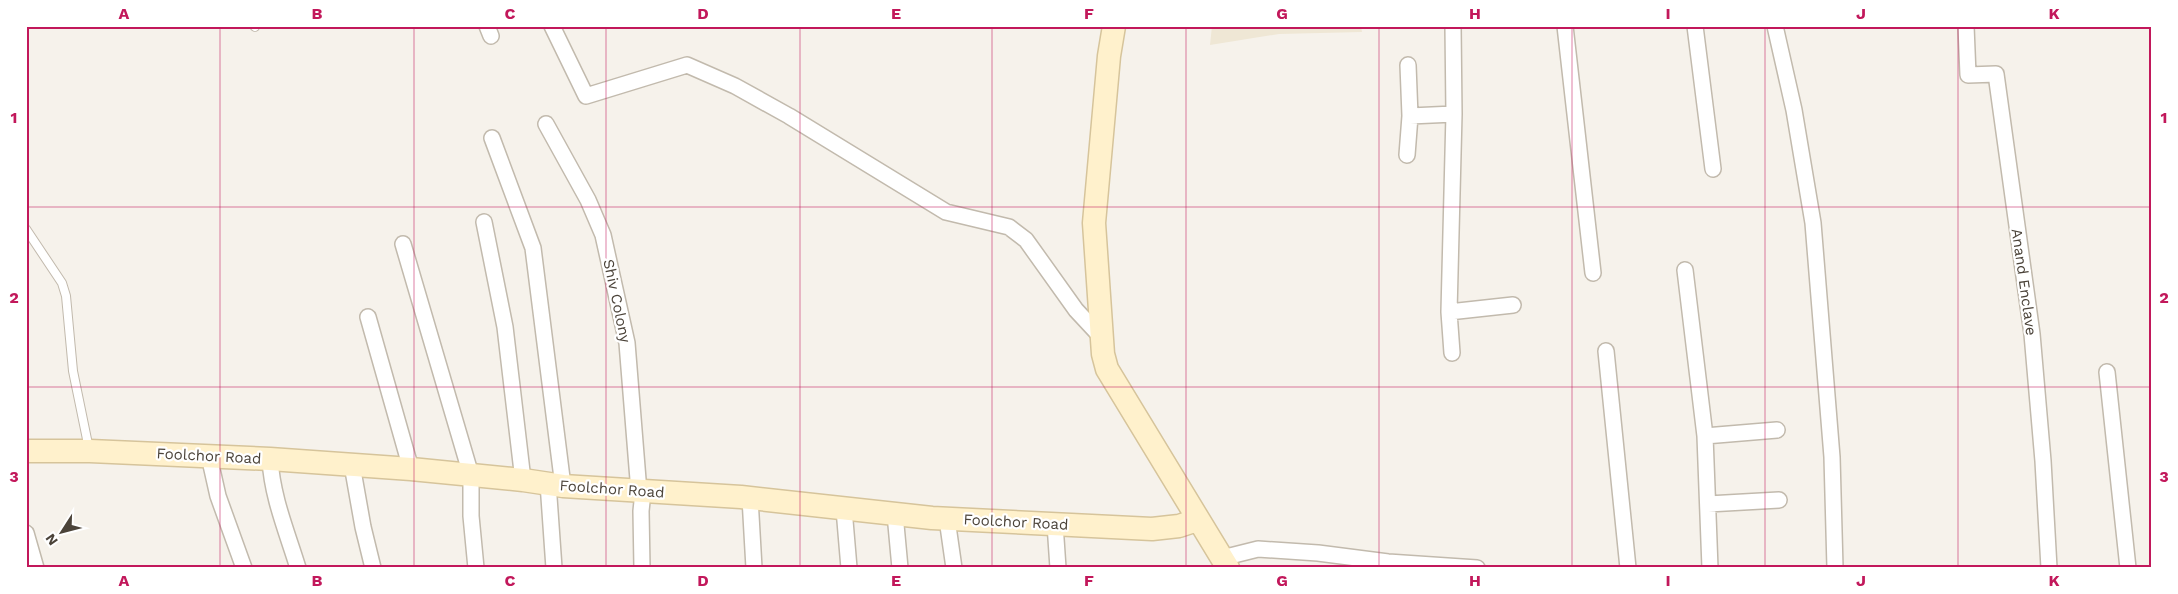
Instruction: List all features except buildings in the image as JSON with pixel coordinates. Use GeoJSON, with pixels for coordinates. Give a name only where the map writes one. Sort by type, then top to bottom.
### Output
{"type":"FeatureCollection","features":[{"type":"Feature","properties":{"kind":"street"},"geometry":{"type":"LineString","coordinates":[[552,26],[586,96],[687,65],[735,86],[789,116],[946,212],[1009,228],[1026,240],[1076,310],[1103,339]]}},
{"type":"Feature","properties":{"kind":"street"},"geometry":{"type":"LineString","coordinates":[[1114,26],[1109,56],[1094,222],[1103,354],[1107,369],[1197,520],[1225,563],[1258,550],[1318,553],[1389,565],[1477,568]]}},
{"type":"Feature","properties":{"kind":"street"},"geometry":{"type":"LineString","coordinates":[[1452,353],[1449,312],[1454,114],[1453,26]]}},
{"type":"Feature","properties":{"kind":"street"},"geometry":{"type":"LineString","coordinates":[[1565,26],[1593,273]]}},
{"type":"Feature","properties":{"kind":"street"},"geometry":{"type":"LineString","coordinates":[[1695,26],[1713,169]]}},
{"type":"Feature","properties":{"kind":"street"},"geometry":{"type":"LineString","coordinates":[[1775,26],[1794,110],[1812,223],[1832,457],[1835,568]]}},
{"type":"Feature","properties":{"kind":"street","name":"Anand Enclave"},"geometry":{"type":"LineString","coordinates":[[1966,26],[1968,75],[1996,74],[2032,334],[2044,461],[2049,568]]}},
{"type":"Feature","properties":{"kind":"street"},"geometry":{"type":"LineString","coordinates":[[1407,155],[1410,116],[1408,65]]}},
{"type":"Feature","properties":{"kind":"street"},"geometry":{"type":"LineString","coordinates":[[1410,116],[1454,114]]}},
{"type":"Feature","properties":{"kind":"street","name":"Shiv Colony"},"geometry":{"type":"LineString","coordinates":[[546,124],[588,200],[603,235],[627,344],[641,492],[642,568]]}},
{"type":"Feature","properties":{"kind":"street"},"geometry":{"type":"LineString","coordinates":[[492,138],[534,248],[555,485],[554,568]]}},
{"type":"Feature","properties":{"kind":"street"},"geometry":{"type":"LineString","coordinates":[[484,222],[505,327],[523,480]]}},
{"type":"Feature","properties":{"kind":"street"},"geometry":{"type":"LineString","coordinates":[[403,244],[470,475],[471,516],[476,568]]}},
{"type":"Feature","properties":{"kind":"street"},"geometry":{"type":"LineString","coordinates":[[1685,270],[1705,436],[1710,568]]}},
{"type":"Feature","properties":{"kind":"street"},"geometry":{"type":"LineString","coordinates":[[1449,312],[1513,305]]}},
{"type":"Feature","properties":{"kind":"street"},"geometry":{"type":"LineString","coordinates":[[368,317],[411,469]]}},
{"type":"Feature","properties":{"kind":"street"},"geometry":{"type":"LineString","coordinates":[[1606,351],[1628,568]]}},
{"type":"Feature","properties":{"kind":"street"},"geometry":{"type":"LineString","coordinates":[[2107,372],[2128,568]]}},
{"type":"Feature","properties":{"kind":"street"},"geometry":{"type":"LineString","coordinates":[[1705,436],[1777,430]]}},
{"type":"Feature","properties":{"kind":"street","name":"Foolchor Road"},"geometry":{"type":"LineString","coordinates":[[26,451],[90,450],[270,459],[411,469],[555,485],[750,498],[947,519],[1152,529],[1179,526],[1197,520]]}},
{"type":"Feature","properties":{"kind":"street"},"geometry":{"type":"LineString","coordinates":[[210,456],[218,496],[244,568]]}},
{"type":"Feature","properties":{"kind":"street"},"geometry":{"type":"LineString","coordinates":[[270,459],[271,477],[298,568]]}},
{"type":"Feature","properties":{"kind":"street"},"geometry":{"type":"LineString","coordinates":[[352,465],[363,527],[373,568]]}},
{"type":"Feature","properties":{"kind":"street"},"geometry":{"type":"LineString","coordinates":[[750,498],[754,568]]}},
{"type":"Feature","properties":{"kind":"street"},"geometry":{"type":"LineString","coordinates":[[1708,504],[1780,500]]}},
{"type":"Feature","properties":{"kind":"street"},"geometry":{"type":"LineString","coordinates":[[844,509],[849,568]]}},
{"type":"Feature","properties":{"kind":"street"},"geometry":{"type":"LineString","coordinates":[[895,514],[900,568]]}},
{"type":"Feature","properties":{"kind":"street"},"geometry":{"type":"LineString","coordinates":[[947,519],[954,568]]}},
{"type":"Feature","properties":{"kind":"street"},"geometry":{"type":"LineString","coordinates":[[1054,524],[1058,568]]}},
{"type":"Feature","properties":{"kind":"street"},"geometry":{"type":"LineString","coordinates":[[26,533],[36,568]]}},
{"type":"Feature","properties":{"kind":"lane"},"geometry":{"type":"LineString","coordinates":[[26,230],[62,282],[66,296],[73,370],[90,450]]}},
{"type":"Feature","properties":{"kind":"shaded area"},"geometry":{"type":"Polygon","coordinates":[[[1212,26],[1361,26],[1362,32],[1279,34],[1210,45],[1212,26]]]}}]}
